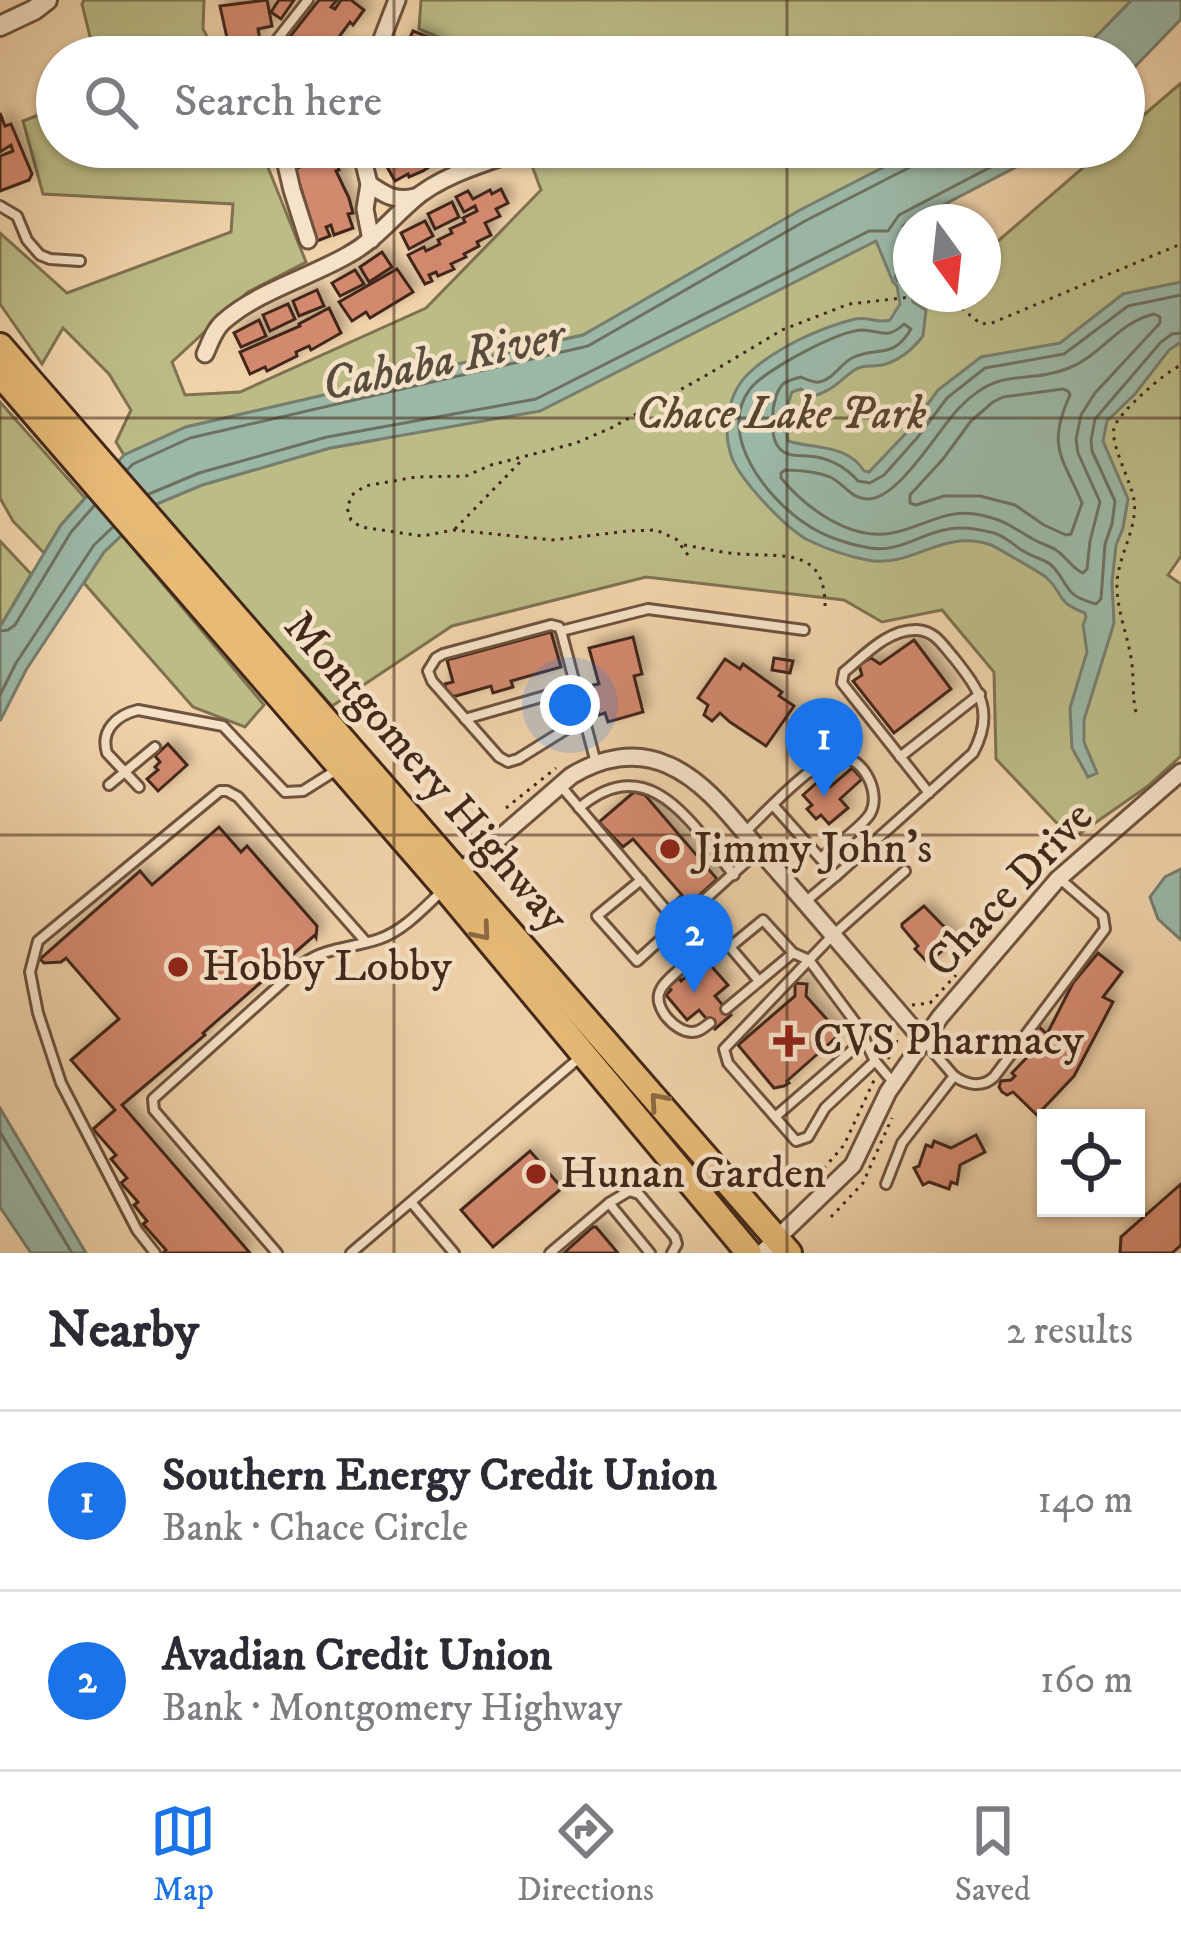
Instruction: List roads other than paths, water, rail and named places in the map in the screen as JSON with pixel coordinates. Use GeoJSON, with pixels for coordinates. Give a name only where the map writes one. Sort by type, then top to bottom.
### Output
{"type":"FeatureCollection","features":[{"type":"Feature","properties":{"kind":"main road","name":"Montgomery Highway"},"geometry":{"type":"LineString","coordinates":[[0,346],[67,438],[776,1248]]}},
{"type":"Feature","properties":{"kind":"main road","name":"Montgomery Highway"},"geometry":{"type":"LineString","coordinates":[[0,374],[67,438]]}},
{"type":"Feature","properties":{"kind":"main road","name":"Montgomery Highway"},"geometry":{"type":"LineString","coordinates":[[248,646],[340,767],[452,881],[584,1054],[749,1253]]}},
{"type":"Feature","properties":{"kind":"street"},"geometry":{"type":"LineString","coordinates":[[0,26],[47,0]]}},
{"type":"Feature","properties":{"kind":"street"},"geometry":{"type":"LineString","coordinates":[[383,36],[397,0]]}},
{"type":"Feature","properties":{"kind":"street"},"geometry":{"type":"LineString","coordinates":[[286,168],[308,240]]}},
{"type":"Feature","properties":{"kind":"street"},"geometry":{"type":"LineString","coordinates":[[365,168],[369,184],[364,209],[371,240]]}},
{"type":"Feature","properties":{"kind":"street"},"geometry":{"type":"LineString","coordinates":[[369,184],[402,200],[475,168]]}},
{"type":"Feature","properties":{"kind":"street"},"geometry":{"type":"LineString","coordinates":[[205,354],[216,330],[229,317],[351,254],[388,226],[415,197]]}},
{"type":"Feature","properties":{"kind":"street"},"geometry":{"type":"LineString","coordinates":[[452,881],[571,776],[596,763],[624,757],[654,760],[696,782],[923,1040]]}},
{"type":"Feature","properties":{"kind":"street","name":"Chace Drive"},"geometry":{"type":"LineString","coordinates":[[776,1248],[854,1166],[894,1083],[940,1017],[1059,878],[1181,772]]}},
{"type":"Feature","properties":{"kind":"lane"},"geometry":{"type":"LineString","coordinates":[[280,36],[308,0]]}},
{"type":"Feature","properties":{"kind":"lane"},"geometry":{"type":"LineString","coordinates":[[0,206],[17,216],[40,255],[80,261]]}},
{"type":"Feature","properties":{"kind":"lane"},"geometry":{"type":"LineString","coordinates":[[561,632],[648,609],[803,629]]}},
{"type":"Feature","properties":{"kind":"lane"},"geometry":{"type":"LineString","coordinates":[[584,718],[508,762],[429,676],[431,664],[436,658],[551,625],[559,627],[576,687],[596,763]]}},
{"type":"Feature","properties":{"kind":"lane"},"geometry":{"type":"LineString","coordinates":[[805,902],[836,876],[929,793],[973,753],[981,738],[983,714],[976,685],[934,635],[911,630],[891,634],[844,672],[842,683],[929,793]]}},
{"type":"Feature","properties":{"kind":"lane"},"geometry":{"type":"LineString","coordinates":[[465,719],[576,687]]}},
{"type":"Feature","properties":{"kind":"lane"},"geometry":{"type":"LineString","coordinates":[[900,757],[980,694]]}},
{"type":"Feature","properties":{"kind":"lane"},"geometry":{"type":"LineString","coordinates":[[140,787],[107,753],[105,738],[113,723],[139,710],[223,726],[285,792],[303,791],[340,767]]}},
{"type":"Feature","properties":{"kind":"lane"},"geometry":{"type":"LineString","coordinates":[[109,785],[155,747]]}},
{"type":"Feature","properties":{"kind":"lane"},"geometry":{"type":"LineString","coordinates":[[744,832],[816,767],[845,756],[863,769],[869,781],[871,813],[821,858]]}},
{"type":"Feature","properties":{"kind":"lane"},"geometry":{"type":"LineString","coordinates":[[560,785],[678,924]]}},
{"type":"Feature","properties":{"kind":"lane"},"geometry":{"type":"LineString","coordinates":[[579,808],[610,788],[650,789],[676,806],[734,875]]}},
{"type":"Feature","properties":{"kind":"lane"},"geometry":{"type":"LineString","coordinates":[[155,1253],[137,1229],[62,1083],[38,1013],[30,972],[38,941],[220,791],[227,791],[238,797],[366,942]]}},
{"type":"Feature","properties":{"kind":"lane"},"geometry":{"type":"LineString","coordinates":[[773,805],[836,876]]}},
{"type":"Feature","properties":{"kind":"lane"},"geometry":{"type":"LineString","coordinates":[[641,880],[597,916],[637,961],[759,850]]}},
{"type":"Feature","properties":{"kind":"lane"},"geometry":{"type":"LineString","coordinates":[[875,1061],[825,1108],[808,1137],[796,1141],[728,1063],[724,1049],[832,934],[905,872]]}},
{"type":"Feature","properties":{"kind":"lane"},"geometry":{"type":"LineString","coordinates":[[923,1040],[963,1083],[987,1083],[994,1077],[1105,929],[1103,916],[1059,878]]}},
{"type":"Feature","properties":{"kind":"lane"},"geometry":{"type":"LineString","coordinates":[[277,1253],[154,1109],[153,1100],[304,963],[326,950],[399,929],[452,881]]}},
{"type":"Feature","properties":{"kind":"lane"},"geometry":{"type":"LineString","coordinates":[[730,947],[763,920],[793,953],[808,960],[894,1083]]}},
{"type":"Feature","properties":{"kind":"lane"},"geometry":{"type":"LineString","coordinates":[[710,1023],[690,1032],[676,1026],[661,1008],[658,996],[665,984],[714,945],[730,947],[759,981]]}},
{"type":"Feature","properties":{"kind":"lane"},"geometry":{"type":"LineString","coordinates":[[726,1009],[793,953]]}},
{"type":"Feature","properties":{"kind":"lane"},"geometry":{"type":"LineString","coordinates":[[775,1117],[865,1040]]}},
{"type":"Feature","properties":{"kind":"lane"},"geometry":{"type":"LineString","coordinates":[[351,1253],[584,1054]]}},
{"type":"Feature","properties":{"kind":"lane"},"geometry":{"type":"LineString","coordinates":[[886,1184],[902,1143],[954,1076]]}},
{"type":"Feature","properties":{"kind":"lane"},"geometry":{"type":"LineString","coordinates":[[550,1253],[629,1191],[639,1194],[674,1237],[672,1253]]}},
{"type":"Feature","properties":{"kind":"lane"},"geometry":{"type":"LineString","coordinates":[[411,1202],[454,1253]]}},
{"type":"Feature","properties":{"kind":"lane"},"geometry":{"type":"LineString","coordinates":[[609,1203],[650,1253]]}},
{"type":"Feature","properties":{"kind":"water"},"geometry":{"type":"Polygon","coordinates":[[[1132,0],[1181,0],[1181,19],[1145,56],[1145,36],[1097,36],[1132,0]]]}},
{"type":"Feature","properties":{"kind":"water"},"geometry":{"type":"Polygon","coordinates":[[[882,168],[1014,168],[945,204],[893,204],[893,282],[876,241],[540,411],[330,448],[202,485],[154,505],[104,552],[26,670],[0,721],[0,627],[61,525],[124,455],[186,427],[583,335],[882,168]]]}},
{"type":"Feature","properties":{"kind":"water"},"geometry":{"type":"Polygon","coordinates":[[[1181,282],[1181,342],[1107,421],[1103,441],[1128,499],[1116,545],[1114,623],[1084,720],[1084,742],[1097,773],[1088,777],[1072,748],[1070,708],[1087,652],[1085,613],[1064,601],[1046,577],[991,545],[973,541],[883,561],[828,549],[797,533],[776,514],[732,458],[728,413],[749,373],[785,347],[827,328],[860,318],[890,320],[895,312],[926,312],[923,336],[900,357],[856,369],[824,392],[811,397],[801,389],[792,392],[785,413],[788,441],[840,452],[869,472],[938,390],[981,357],[1060,343],[1123,294],[1181,282]]]}},
{"type":"Feature","properties":{"kind":"water"},"geometry":{"type":"Polygon","coordinates":[[[1181,869],[1181,940],[1158,919],[1150,897],[1165,877],[1181,869]]]}},
{"type":"Feature","properties":{"kind":"water"},"geometry":{"type":"Polygon","coordinates":[[[0,1108],[86,1253],[31,1253],[0,1207],[0,1108]]]}},
{"type":"Feature","properties":{"kind":"place","name":"Southern Energy Credit Union"},"geometry":{"type":"Point","coordinates":[824,797]}},
{"type":"Feature","properties":{"kind":"place","name":"Jimmy John's"},"geometry":{"type":"Point","coordinates":[670,849]}},
{"type":"Feature","properties":{"kind":"place","name":"Hobby Lobby"},"geometry":{"type":"Point","coordinates":[178,967]}},
{"type":"Feature","properties":{"kind":"place","name":"Avadian Credit Union"},"geometry":{"type":"Point","coordinates":[694,993]}},
{"type":"Feature","properties":{"kind":"place","name":"CVS Pharmacy"},"geometry":{"type":"Point","coordinates":[789,1041]}},
{"type":"Feature","properties":{"kind":"place","name":"Hunan Garden"},"geometry":{"type":"Point","coordinates":[536,1174]}},
{"type":"Feature","properties":{"kind":"water label","name":"Cahaba River"},"geometry":{"type":"Point","coordinates":[443,361]}},
{"type":"Feature","properties":{"kind":"park label","name":"Chace Lake Park"},"geometry":{"type":"Point","coordinates":[781,415]}}]}
